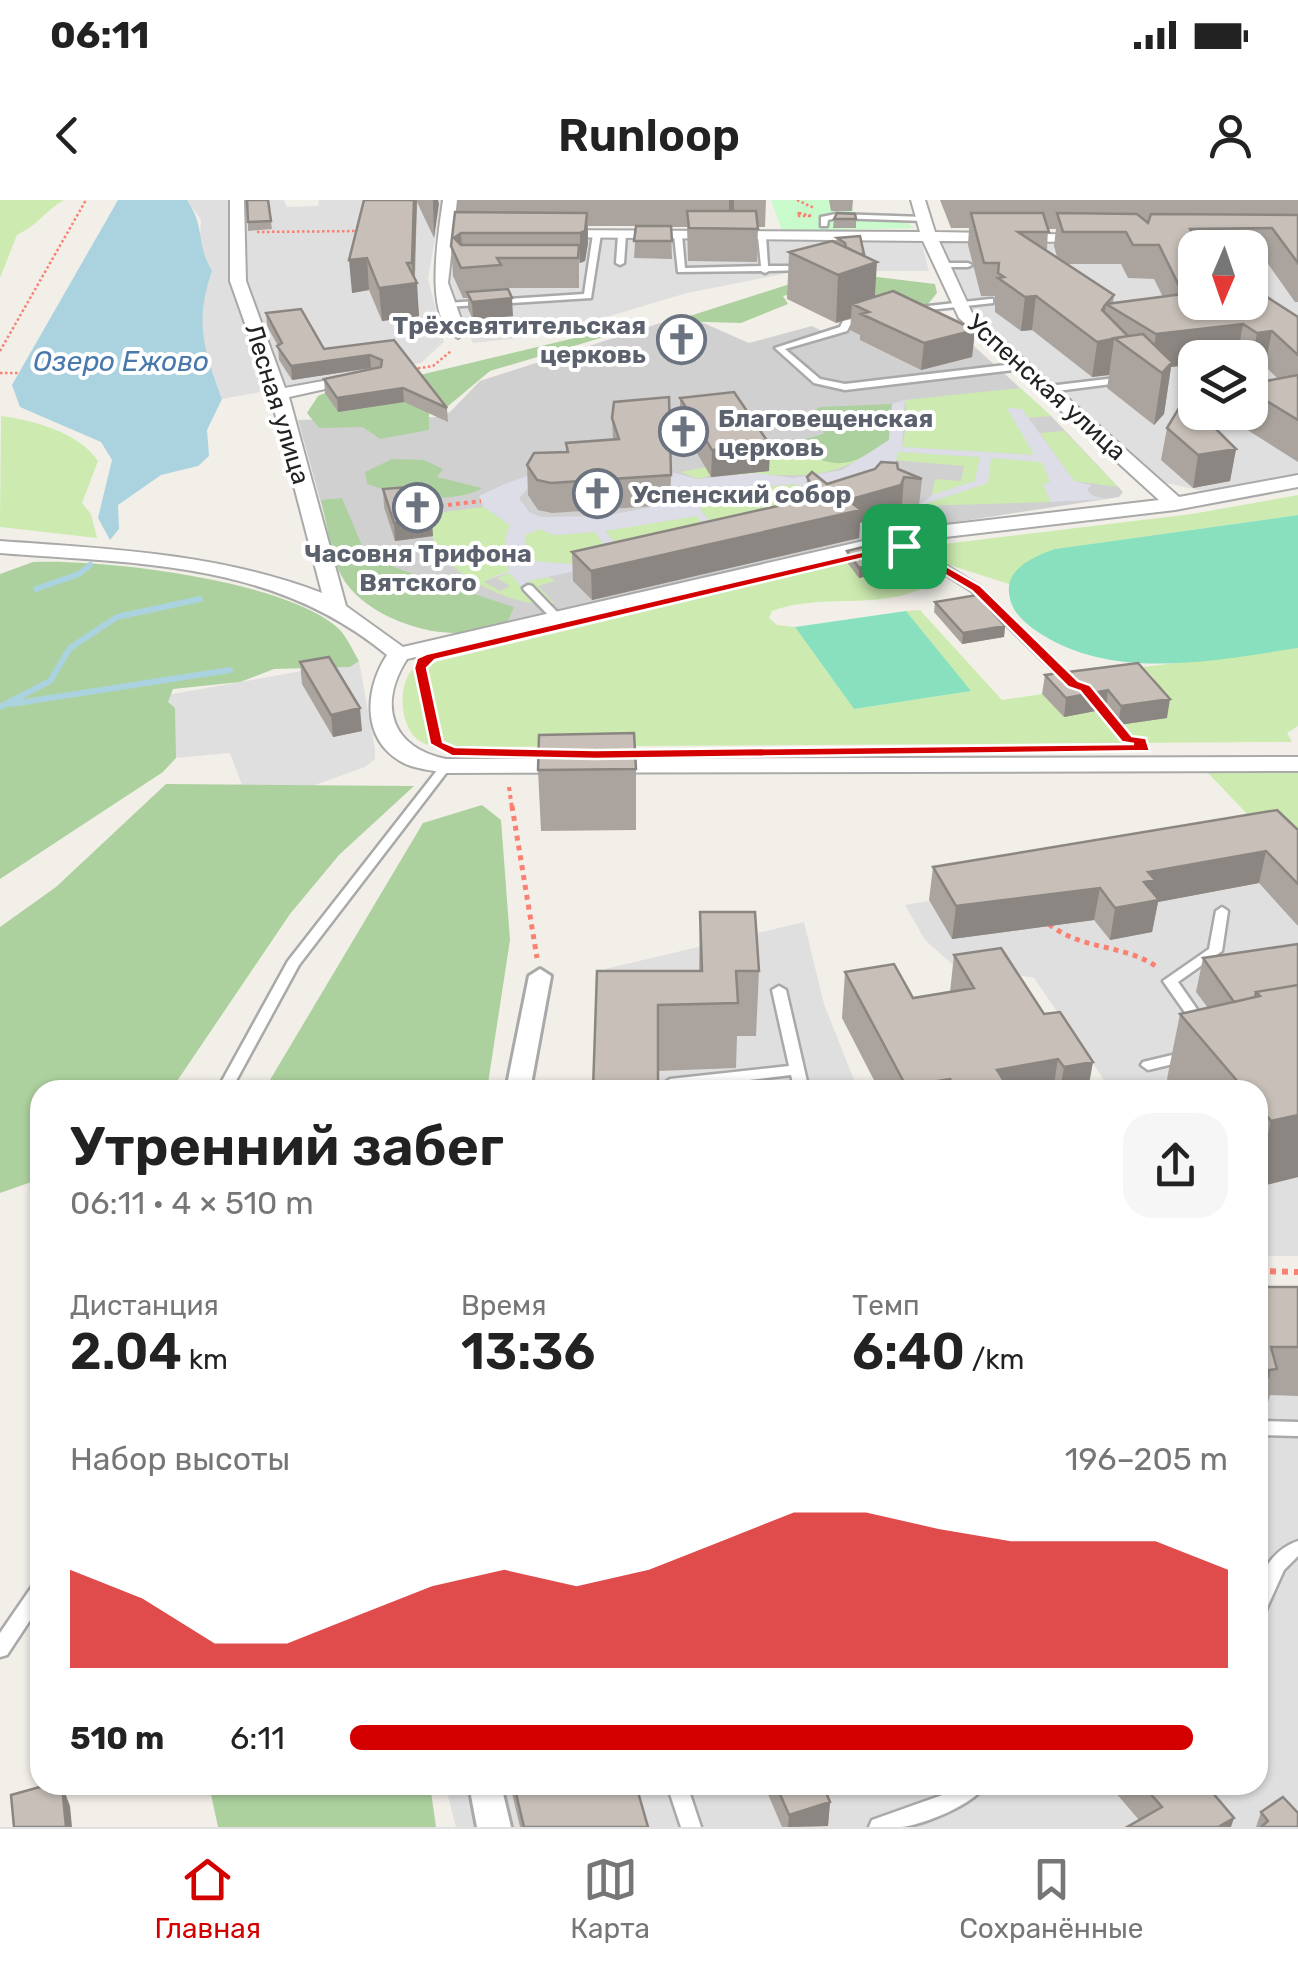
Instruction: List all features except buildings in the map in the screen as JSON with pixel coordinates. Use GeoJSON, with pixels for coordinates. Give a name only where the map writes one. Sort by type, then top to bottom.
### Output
{"type":"FeatureCollection","features":[{"type":"Feature","properties":{"kind":"street","name":"Лесная улица"},"geometry":{"type":"LineString","coordinates":[[237,200],[238,281],[279,394],[336,607]]}},
{"type":"Feature","properties":{"kind":"street"},"geometry":{"type":"LineString","coordinates":[[450,200],[452,233],[440,283],[458,333]]}},
{"type":"Feature","properties":{"kind":"street","name":"Успенская улица"},"geometry":{"type":"LineString","coordinates":[[918,200],[926,228],[965,316],[1175,504]]}},
{"type":"Feature","properties":{"kind":"street"},"geometry":{"type":"LineString","coordinates":[[538,234],[678,235],[736,229],[762,236],[833,236],[926,228],[1045,242],[1118,238]]}},
{"type":"Feature","properties":{"kind":"street"},"geometry":{"type":"LineString","coordinates":[[279,394],[372,377]]}},
{"type":"Feature","properties":{"kind":"street"},"geometry":{"type":"LineString","coordinates":[[1298,481],[1175,504],[946,530],[400,654],[382,681],[380,697],[388,733],[396,747],[408,756],[1298,764]]}},
{"type":"Feature","properties":{"kind":"street"},"geometry":{"type":"LineString","coordinates":[[0,547],[250,576],[336,607],[400,654]]}},
{"type":"Feature","properties":{"kind":"street"},"geometry":{"type":"LineString","coordinates":[[520,1080],[540,976]]}},
{"type":"Feature","properties":{"kind":"street"},"geometry":{"type":"LineString","coordinates":[[486,1795],[494,1827]]}},
{"type":"Feature","properties":{"kind":"lane"},"geometry":{"type":"LineString","coordinates":[[1000,222],[1007,237]]}},
{"type":"Feature","properties":{"kind":"lane"},"geometry":{"type":"LineString","coordinates":[[447,306],[588,296],[597,234]]}},
{"type":"Feature","properties":{"kind":"lane"},"geometry":{"type":"LineString","coordinates":[[620,262],[622,234]]}},
{"type":"Feature","properties":{"kind":"lane"},"geometry":{"type":"LineString","coordinates":[[678,235],[681,270],[815,268]]}},
{"type":"Feature","properties":{"kind":"lane"},"geometry":{"type":"LineString","coordinates":[[762,236],[765,271]]}},
{"type":"Feature","properties":{"kind":"lane"},"geometry":{"type":"LineString","coordinates":[[942,265],[968,265]]}},
{"type":"Feature","properties":{"kind":"lane"},"geometry":{"type":"LineString","coordinates":[[576,269],[593,269]]}},
{"type":"Feature","properties":{"kind":"lane"},"geometry":{"type":"LineString","coordinates":[[516,284],[523,300]]}},
{"type":"Feature","properties":{"kind":"lane"},"geometry":{"type":"LineString","coordinates":[[901,311],[990,301]]}},
{"type":"Feature","properties":{"kind":"lane"},"geometry":{"type":"LineString","coordinates":[[882,314],[778,348],[817,381],[844,387],[1022,366]]}},
{"type":"Feature","properties":{"kind":"lane"},"geometry":{"type":"LineString","coordinates":[[1050,389],[1137,378]]}},
{"type":"Feature","properties":{"kind":"lane"},"geometry":{"type":"LineString","coordinates":[[905,510],[946,530]]}},
{"type":"Feature","properties":{"kind":"lane"},"geometry":{"type":"LineString","coordinates":[[898,540],[976,589],[1073,684]]}},
{"type":"Feature","properties":{"kind":"lane"},"geometry":{"type":"LineString","coordinates":[[528,588],[556,618]]}},
{"type":"Feature","properties":{"kind":"lane"},"geometry":{"type":"LineString","coordinates":[[229,1080],[293,964],[443,757]]}},
{"type":"Feature","properties":{"kind":"lane"},"geometry":{"type":"LineString","coordinates":[[1209,1036],[1170,981],[1216,951],[1222,911]]}},
{"type":"Feature","properties":{"kind":"lane"},"geometry":{"type":"LineString","coordinates":[[779,990],[798,1080]]}},
{"type":"Feature","properties":{"kind":"lane"},"geometry":{"type":"LineString","coordinates":[[1148,1065],[1201,1054]]}},
{"type":"Feature","properties":{"kind":"lane"},"geometry":{"type":"LineString","coordinates":[[705,1080],[794,1070]]}},
{"type":"Feature","properties":{"kind":"lane"},"geometry":{"type":"LineString","coordinates":[[1268,1428],[1298,1429]]}},
{"type":"Feature","properties":{"kind":"lane"},"geometry":{"type":"LineString","coordinates":[[1268,1584],[1288,1552],[1298,1548]]}},
{"type":"Feature","properties":{"kind":"lane"},"geometry":{"type":"LineString","coordinates":[[0,1649],[30,1605]]}},
{"type":"Feature","properties":{"kind":"lane"},"geometry":{"type":"LineString","coordinates":[[680,1795],[691,1827]]}},
{"type":"Feature","properties":{"kind":"lane"},"geometry":{"type":"LineString","coordinates":[[879,1827],[962,1795]]}},
{"type":"Feature","properties":{"kind":"path"},"geometry":{"type":"LineString","coordinates":[[0,350],[86,200]]}},
{"type":"Feature","properties":{"kind":"path"},"geometry":{"type":"LineString","coordinates":[[258,232],[360,230],[359,234]]}},
{"type":"Feature","properties":{"kind":"path"},"geometry":{"type":"LineString","coordinates":[[372,377],[433,366],[462,342],[458,333]]}},
{"type":"Feature","properties":{"kind":"path"},"geometry":{"type":"LineString","coordinates":[[0,373],[20,373]]}},
{"type":"Feature","properties":{"kind":"path"},"geometry":{"type":"LineString","coordinates":[[440,506],[434,512],[403,516],[398,502],[429,500],[440,506],[481,501]]}},
{"type":"Feature","properties":{"kind":"path"},"geometry":{"type":"LineString","coordinates":[[422,661],[443,757]]}},
{"type":"Feature","properties":{"kind":"path"},"geometry":{"type":"LineString","coordinates":[[1073,684],[1085,688],[1127,739],[1141,741]]}},
{"type":"Feature","properties":{"kind":"path"},"geometry":{"type":"LineString","coordinates":[[510,791],[540,976]]}},
{"type":"Feature","properties":{"kind":"path"},"geometry":{"type":"LineString","coordinates":[[1045,919],[1053,930],[1067,936],[1153,962],[1170,981]]}},
{"type":"Feature","properties":{"kind":"path"},"geometry":{"type":"LineString","coordinates":[[1268,1271],[1298,1272]]}},
{"type":"Feature","properties":{"kind":"shaded area"},"geometry":{"type":"Polygon","coordinates":[[[187,200],[284,200],[287,207],[318,206],[319,200],[442,200],[428,278],[444,342],[421,363],[222,399],[202,342],[201,303],[212,271],[199,249],[201,220],[187,200]]]}},
{"type":"Feature","properties":{"kind":"shaded area"},"geometry":{"type":"Polygon","coordinates":[[[906,240],[922,244],[929,271],[798,271],[687,293],[546,335],[473,343],[445,285],[454,241],[906,240]]]}},
{"type":"Feature","properties":{"kind":"shaded area"},"geometry":{"type":"Polygon","coordinates":[[[943,240],[1178,241],[1178,320],[1268,320],[1268,241],[1298,241],[1298,474],[1203,491],[1166,483],[969,311],[958,296],[943,240]]]}},
{"type":"Feature","properties":{"kind":"shaded area"},"geometry":{"type":"Polygon","coordinates":[[[933,309],[1051,416],[1123,492],[1119,497],[911,529],[463,633],[432,631],[387,616],[363,600],[341,575],[298,420],[437,417],[450,412],[480,381],[685,315],[749,343],[812,326],[822,331],[885,315],[933,309]]]}},
{"type":"Feature","properties":{"kind":"shaded area"},"geometry":{"type":"Polygon","coordinates":[[[905,400],[902,447],[1034,455],[1007,408],[1022,409],[1074,481],[1091,485],[1087,490],[1093,496],[1107,499],[1051,502],[1043,485],[1050,482],[1042,462],[991,458],[988,483],[919,506],[932,495],[975,481],[980,457],[898,452],[890,484],[671,551],[528,581],[533,586],[523,589],[510,573],[482,581],[509,571],[505,539],[510,525],[484,507],[479,496],[507,483],[548,469],[655,468],[698,479],[757,473],[793,478],[842,470],[889,440],[892,404],[905,400]],[[533,483],[519,498],[529,512],[541,517],[603,516],[663,505],[533,483]],[[795,484],[716,492],[700,503],[701,511],[721,533],[816,500],[813,490],[795,484]],[[697,516],[605,531],[623,553],[711,534],[697,516]],[[540,529],[525,535],[526,556],[531,561],[570,564],[612,556],[595,532],[553,535],[540,529]]]}},
{"type":"Feature","properties":{"kind":"shaded area"},"geometry":{"type":"Polygon","coordinates":[[[359,661],[375,750],[375,759],[365,767],[312,786],[242,785],[230,753],[176,758],[156,697],[359,661]]]}},
{"type":"Feature","properties":{"kind":"shaded area"},"geometry":{"type":"Polygon","coordinates":[[[1270,842],[1298,926],[1298,1256],[1268,1256],[1268,1080],[1104,1080],[1034,978],[952,964],[925,940],[905,905],[1270,842]]]}},
{"type":"Feature","properties":{"kind":"shaded area"},"geometry":{"type":"Polygon","coordinates":[[[804,922],[824,1004],[854,1080],[598,1080],[605,969],[804,922]]]}},
{"type":"Feature","properties":{"kind":"shaded area"},"geometry":{"type":"Polygon","coordinates":[[[1268,1296],[1298,1296],[1298,1827],[456,1827],[448,1795],[1268,1795],[1268,1296]]]}},
{"type":"Feature","properties":{"kind":"green space"},"geometry":{"type":"Polygon","coordinates":[[[0,200],[64,200],[17,235],[0,278],[0,200]]]}},
{"type":"Feature","properties":{"kind":"green space"},"geometry":{"type":"Polygon","coordinates":[[[771,200],[851,200],[856,220],[906,222],[914,228],[782,231],[771,200]]]}},
{"type":"Feature","properties":{"kind":"green space"},"geometry":{"type":"Polygon","coordinates":[[[869,276],[935,284],[937,293],[928,304],[896,309],[873,300],[869,276]]]}},
{"type":"Feature","properties":{"kind":"green space"},"geometry":{"type":"Polygon","coordinates":[[[793,283],[820,288],[783,296],[788,304],[741,323],[674,321],[793,283]]]}},
{"type":"Feature","properties":{"kind":"green space"},"geometry":{"type":"Polygon","coordinates":[[[608,330],[614,334],[490,371],[447,407],[429,413],[429,430],[380,439],[363,427],[319,428],[307,413],[318,396],[342,386],[424,374],[608,330]]]}},
{"type":"Feature","properties":{"kind":"green space"},"geometry":{"type":"Polygon","coordinates":[[[1020,388],[1051,416],[1027,418],[1022,409],[1008,409],[1035,455],[902,447],[907,420],[905,400],[1020,388]]]}},
{"type":"Feature","properties":{"kind":"green space"},"geometry":{"type":"Polygon","coordinates":[[[892,404],[889,440],[866,455],[835,463],[799,448],[805,439],[823,434],[828,421],[813,411],[820,407],[892,404]]]}},
{"type":"Feature","properties":{"kind":"green space"},"geometry":{"type":"Polygon","coordinates":[[[1,416],[68,436],[98,461],[82,503],[91,514],[97,538],[0,527],[1,416]]]}},
{"type":"Feature","properties":{"kind":"green space"},"geometry":{"type":"Polygon","coordinates":[[[1064,431],[1118,487],[1074,481],[1040,433],[1064,431]]]}},
{"type":"Feature","properties":{"kind":"green space"},"geometry":{"type":"Polygon","coordinates":[[[799,448],[832,462],[867,455],[849,465],[815,474],[729,475],[726,471],[698,479],[681,472],[799,448]]]}},
{"type":"Feature","properties":{"kind":"green space"},"geometry":{"type":"Polygon","coordinates":[[[898,452],[980,457],[975,481],[932,495],[935,479],[961,481],[964,466],[894,460],[898,452]]]}},
{"type":"Feature","properties":{"kind":"green space"},"geometry":{"type":"Polygon","coordinates":[[[990,458],[1042,461],[1050,482],[1043,485],[1051,502],[919,506],[987,483],[990,458]]]}},
{"type":"Feature","properties":{"kind":"green space"},"geometry":{"type":"Polygon","coordinates":[[[392,459],[424,460],[443,469],[437,477],[482,488],[441,498],[367,484],[365,472],[392,459]]]}},
{"type":"Feature","properties":{"kind":"green space"},"geometry":{"type":"Polygon","coordinates":[[[795,484],[820,496],[721,533],[701,511],[700,503],[716,492],[795,484]]]}},
{"type":"Feature","properties":{"kind":"green space"},"geometry":{"type":"Polygon","coordinates":[[[1298,495],[1298,515],[1055,549],[1037,556],[1009,584],[940,562],[928,546],[1192,514],[1298,495]]]}},
{"type":"Feature","properties":{"kind":"green space"},"geometry":{"type":"Polygon","coordinates":[[[342,498],[363,548],[396,568],[514,607],[507,623],[468,633],[446,633],[411,626],[377,611],[350,588],[331,548],[321,500],[342,498]]]}},
{"type":"Feature","properties":{"kind":"green space"},"geometry":{"type":"Polygon","coordinates":[[[484,507],[510,525],[505,539],[509,571],[484,582],[500,591],[510,586],[497,578],[510,573],[527,581],[549,577],[555,581],[538,586],[554,603],[526,602],[496,592],[468,577],[441,555],[426,514],[484,507]]]}},
{"type":"Feature","properties":{"kind":"green space"},"geometry":{"type":"Polygon","coordinates":[[[1298,515],[1298,648],[1167,664],[1101,658],[1070,649],[1041,634],[1020,617],[1010,600],[1009,584],[1017,570],[1055,549],[1298,515]]]}},
{"type":"Feature","properties":{"kind":"green space"},"geometry":{"type":"Polygon","coordinates":[[[697,516],[712,535],[622,553],[605,530],[697,516]]]}},
{"type":"Feature","properties":{"kind":"green space"},"geometry":{"type":"Polygon","coordinates":[[[540,529],[553,535],[595,532],[613,556],[570,564],[531,561],[526,556],[525,534],[540,529]]]}},
{"type":"Feature","properties":{"kind":"green space"},"geometry":{"type":"Polygon","coordinates":[[[892,552],[925,576],[923,588],[887,598],[790,606],[772,611],[769,618],[777,625],[795,627],[854,709],[970,691],[906,611],[920,610],[1002,700],[1042,694],[1064,716],[1106,709],[1118,725],[1135,681],[1154,678],[1143,667],[1298,648],[1298,726],[1287,733],[1292,742],[450,747],[422,742],[407,725],[403,693],[415,667],[892,552]]]}},
{"type":"Feature","properties":{"kind":"green space"},"geometry":{"type":"Polygon","coordinates":[[[33,562],[147,569],[238,585],[279,597],[314,612],[339,629],[359,661],[350,667],[274,669],[240,682],[173,689],[168,702],[175,708],[176,758],[163,772],[0,879],[0,574],[33,562]]]}},
{"type":"Feature","properties":{"kind":"green space"},"geometry":{"type":"Polygon","coordinates":[[[906,611],[971,691],[854,709],[795,627],[906,611]]]}},
{"type":"Feature","properties":{"kind":"green space"},"geometry":{"type":"Polygon","coordinates":[[[1298,771],[1298,860],[1292,861],[1207,772],[1298,771]]]}},
{"type":"Feature","properties":{"kind":"green space"},"geometry":{"type":"Polygon","coordinates":[[[166,784],[414,786],[339,855],[290,914],[178,1080],[30,1080],[30,1182],[0,1193],[0,927],[56,887],[166,784]]]}},
{"type":"Feature","properties":{"kind":"green space"},"geometry":{"type":"Polygon","coordinates":[[[482,805],[501,820],[510,940],[489,1080],[270,1080],[423,823],[482,805]]]}},
{"type":"Feature","properties":{"kind":"green space"},"geometry":{"type":"Polygon","coordinates":[[[211,1795],[431,1795],[436,1827],[218,1827],[211,1795]]]}},
{"type":"Feature","properties":{"kind":"water","name":"Озеро Ежово"},"geometry":{"type":"Polygon","coordinates":[[[118,200],[187,200],[193,210],[212,271],[203,306],[203,336],[222,399],[207,430],[209,456],[198,466],[161,475],[118,505],[119,529],[110,540],[98,518],[112,460],[101,442],[20,407],[12,385],[118,200]]]}},
{"type":"Feature","properties":{"kind":"waterway"},"geometry":{"type":"LineString","coordinates":[[36,589],[79,574],[90,565]]}},
{"type":"Feature","properties":{"kind":"waterway"},"geometry":{"type":"LineString","coordinates":[[0,707],[50,681],[70,648],[117,617],[200,599]]}},
{"type":"Feature","properties":{"kind":"waterway"},"geometry":{"type":"LineString","coordinates":[[11,704],[230,670]]}},
{"type":"Feature","properties":{"kind":"place","name":"Трёхсвятительская церковь"},"geometry":{"type":"Point","coordinates":[681,339]}},
{"type":"Feature","properties":{"kind":"place","name":"Благовещенская церковь"},"geometry":{"type":"Point","coordinates":[683,432]}},
{"type":"Feature","properties":{"kind":"place","name":"Успенский собор"},"geometry":{"type":"Point","coordinates":[597,494]}},
{"type":"Feature","properties":{"kind":"place","name":"Часовня Трифона Вятского"},"geometry":{"type":"Point","coordinates":[418,507]}},
{"type":"Feature","properties":{"kind":"route"},"geometry":{"type":"LineString","coordinates":[[904,546],[976,589],[1073,684],[1085,688],[1127,739],[1141,741],[1145,748],[595,754],[452,752],[436,744],[421,668],[422,661],[431,657],[904,546]]}}]}
